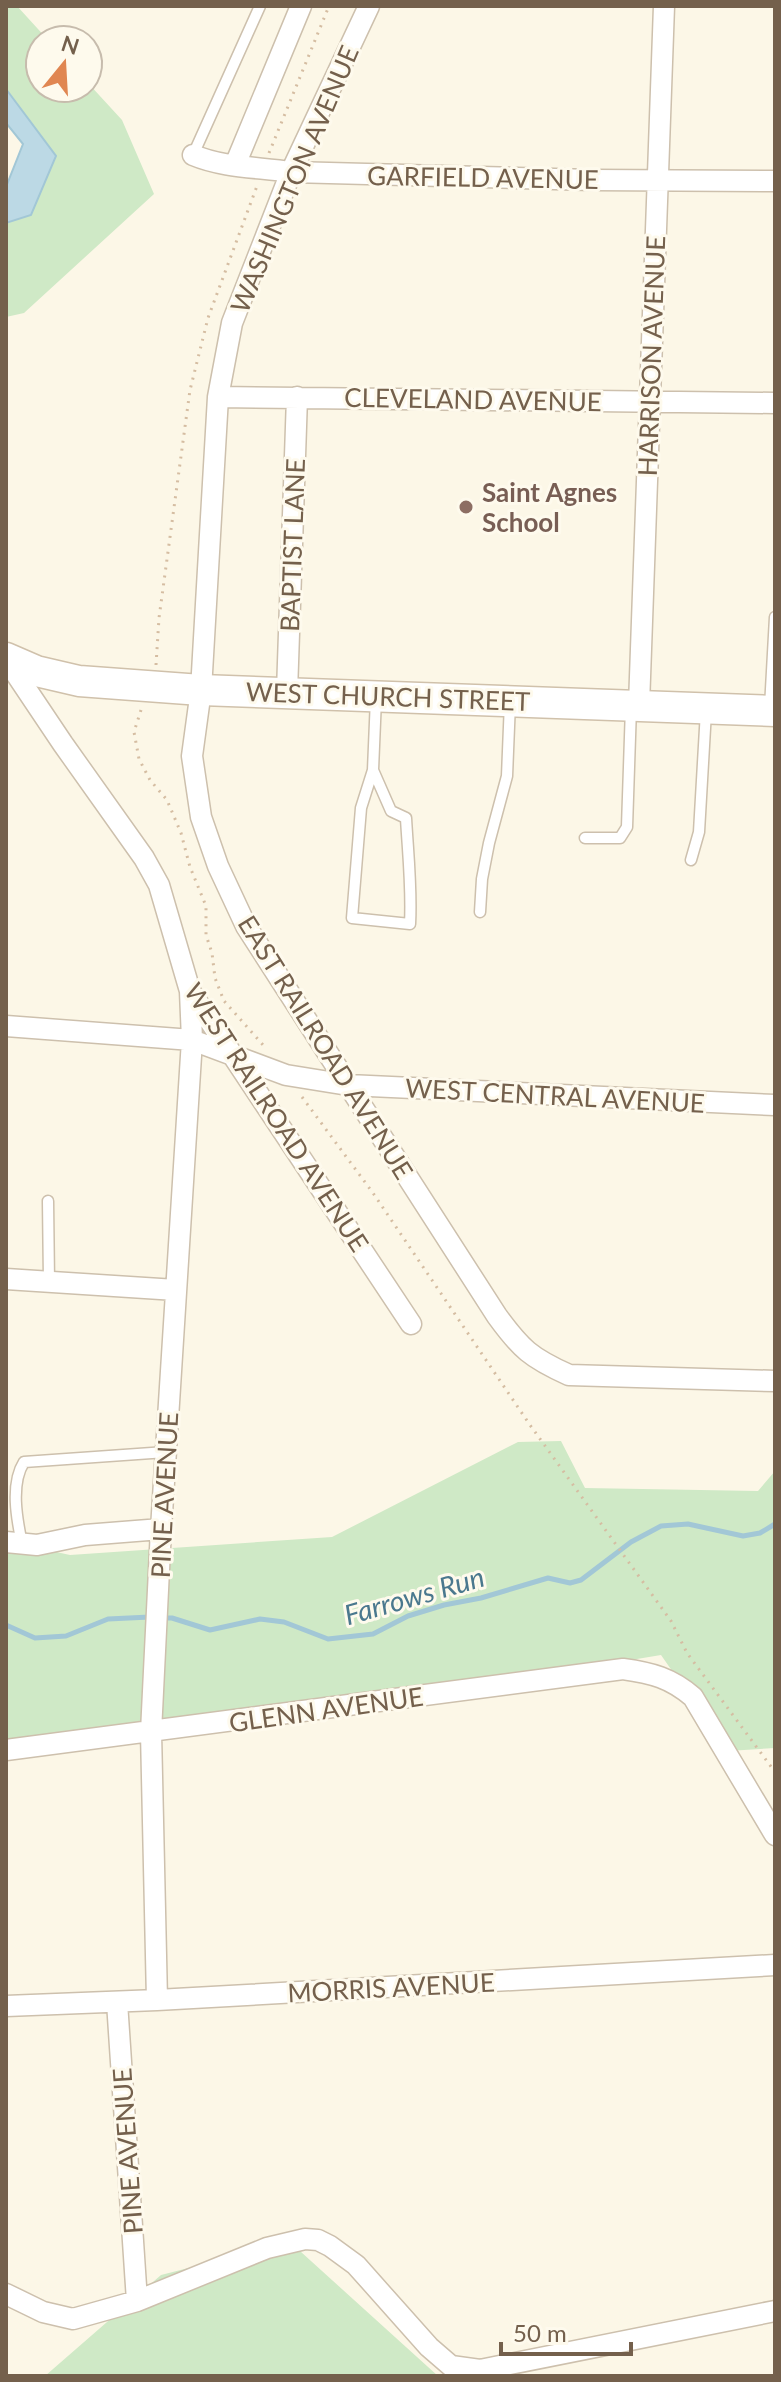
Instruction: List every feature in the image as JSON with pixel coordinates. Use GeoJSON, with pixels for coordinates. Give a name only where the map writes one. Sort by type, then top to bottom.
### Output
{"type":"FeatureCollection","features":[{"type":"Feature","properties":{"kind":"main road","name":"WEST CHURCH STREET"},"geometry":{"type":"LineString","coordinates":[[6,659],[36,671],[79,681],[201,690],[772,710]]}},
{"type":"Feature","properties":{"kind":"street"},"geometry":{"type":"LineString","coordinates":[[235,165],[301,6]]}},
{"type":"Feature","properties":{"kind":"street","name":"WASHINGTON AVENUE"},"geometry":{"type":"LineString","coordinates":[[201,690],[218,397],[232,323],[291,172],[369,6]]}},
{"type":"Feature","properties":{"kind":"street","name":"HARRISON AVENUE"},"geometry":{"type":"LineString","coordinates":[[635,705],[664,6]]}},
{"type":"Feature","properties":{"kind":"street","name":"GARFIELD AVENUE"},"geometry":{"type":"LineString","coordinates":[[193,155],[215,164],[263,166],[291,172],[592,180],[775,181]]}},
{"type":"Feature","properties":{"kind":"street","name":"CLEVELAND AVENUE"},"geometry":{"type":"LineString","coordinates":[[218,397],[775,403]]}},
{"type":"Feature","properties":{"kind":"street","name":"BAPTIST LANE"},"geometry":{"type":"LineString","coordinates":[[287,692],[297,397]]}},
{"type":"Feature","properties":{"kind":"street","name":"WEST RAILROAD AVENUE"},"geometry":{"type":"LineString","coordinates":[[6,659],[144,858],[159,885],[190,991],[411,1324]]}},
{"type":"Feature","properties":{"kind":"street","name":"EAST RAILROAD AVENUE"},"geometry":{"type":"LineString","coordinates":[[201,690],[192,756],[201,817],[218,866],[246,926],[519,1346],[540,1363],[569,1375],[775,1381]]}},
{"type":"Feature","properties":{"kind":"street","name":"PINE AVENUE"},"geometry":{"type":"LineString","coordinates":[[157,2000],[151,1732],[192,1040],[190,991]]}},
{"type":"Feature","properties":{"kind":"street","name":"WEST CENTRAL AVENUE"},"geometry":{"type":"LineString","coordinates":[[6,1026],[192,1040],[286,1075],[348,1085],[775,1105]]}},
{"type":"Feature","properties":{"kind":"street"},"geometry":{"type":"LineString","coordinates":[[6,1279],[176,1290]]}},
{"type":"Feature","properties":{"kind":"street"},"geometry":{"type":"LineString","coordinates":[[14,1543],[37,1545],[85,1535],[161,1529]]}},
{"type":"Feature","properties":{"kind":"street","name":"GLENN AVENUE"},"geometry":{"type":"LineString","coordinates":[[6,1750],[623,1669],[646,1672],[676,1682],[693,1697],[775,1835]]}},
{"type":"Feature","properties":{"kind":"street","name":"MORRIS AVENUE"},"geometry":{"type":"LineString","coordinates":[[6,2006],[775,1965]]}},
{"type":"Feature","properties":{"kind":"street","name":"PINE AVENUE"},"geometry":{"type":"LineString","coordinates":[[117,2002],[137,2301]]}},
{"type":"Feature","properties":{"kind":"street"},"geometry":{"type":"LineString","coordinates":[[6,2294],[43,2312],[73,2319],[137,2301],[267,2248],[305,2239],[318,2240],[356,2265],[429,2347],[451,2366],[467,2370],[480,2370],[775,2311]]}},
{"type":"Feature","properties":{"kind":"lane"},"geometry":{"type":"LineString","coordinates":[[193,155],[260,6]]}},
{"type":"Feature","properties":{"kind":"lane"},"geometry":{"type":"LineString","coordinates":[[772,710],[775,617]]}},
{"type":"Feature","properties":{"kind":"lane"},"geometry":{"type":"LineString","coordinates":[[373,770],[391,811],[406,818],[408,864],[413,886],[410,924],[352,918],[361,808],[373,770],[377,696]]}},
{"type":"Feature","properties":{"kind":"lane"},"geometry":{"type":"LineString","coordinates":[[480,912],[482,879],[507,776],[510,700]]}},
{"type":"Feature","properties":{"kind":"lane"},"geometry":{"type":"LineString","coordinates":[[585,838],[620,838],[627,827],[635,705]]}},
{"type":"Feature","properties":{"kind":"lane"},"geometry":{"type":"LineString","coordinates":[[691,860],[699,832],[707,708]]}},
{"type":"Feature","properties":{"kind":"lane"},"geometry":{"type":"LineString","coordinates":[[48,1201],[49,1282]]}},
{"type":"Feature","properties":{"kind":"lane"},"geometry":{"type":"LineString","coordinates":[[14,1543],[20,1469],[24,1462],[166,1452]]}},
{"type":"Feature","properties":{"kind":"path"},"geometry":{"type":"LineString","coordinates":[[329,6],[263,166],[250,211],[208,318],[190,390],[159,618],[157,662],[134,732],[139,759],[150,780],[167,800],[181,833],[190,867],[206,906],[206,935],[215,978],[224,1001],[253,1032],[373,1193],[530,1425],[671,1621],[687,1653],[775,1772]]}},
{"type":"Feature","properties":{"kind":"green space"},"geometry":{"type":"Polygon","coordinates":[[[6,6],[17,6],[33,24],[24,24],[24,104],[104,104],[104,100],[122,120],[154,194],[24,313],[6,317],[6,223],[31,214],[56,156],[6,89],[6,6]]]}},
{"type":"Feature","properties":{"kind":"green space"},"geometry":{"type":"Polygon","coordinates":[[[561,1441],[585,1488],[758,1491],[775,1471],[775,1748],[728,1751],[661,1655],[177,1736],[6,1744],[6,1541],[70,1555],[332,1537],[518,1442],[561,1441]]]}},
{"type":"Feature","properties":{"kind":"green space"},"geometry":{"type":"Polygon","coordinates":[[[290,2242],[438,2376],[45,2376],[161,2275],[290,2242]]]}},
{"type":"Feature","properties":{"kind":"water"},"geometry":{"type":"Polygon","coordinates":[[[6,89],[56,156],[31,215],[6,223],[6,187],[23,144],[6,123],[6,89]]]}},
{"type":"Feature","properties":{"kind":"waterway","name":"Farrows Run"},"geometry":{"type":"LineString","coordinates":[[160,1618],[172,1618],[210,1630],[260,1619],[284,1622],[328,1639],[373,1634],[408,1616],[444,1605],[481,1598],[548,1578],[570,1583],[581,1580],[631,1542],[661,1526],[688,1524],[743,1536],[760,1533],[775,1524]]}},
{"type":"Feature","properties":{"kind":"waterway","name":"Farrows Run"},"geometry":{"type":"LineString","coordinates":[[6,1625],[35,1638],[66,1636],[108,1619],[150,1617]]}},
{"type":"Feature","properties":{"kind":"place","name":"Saint Agnes School"},"geometry":{"type":"Point","coordinates":[466,507]}}]}
